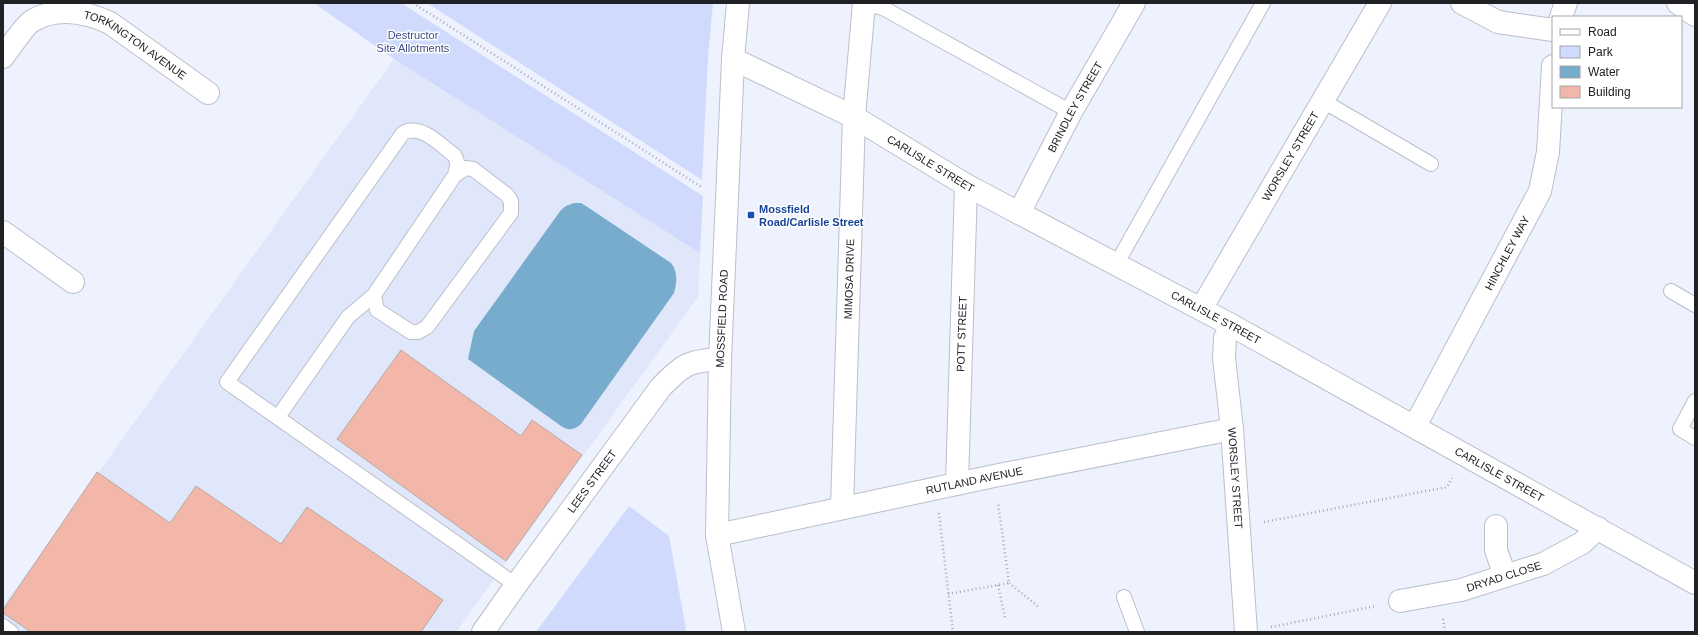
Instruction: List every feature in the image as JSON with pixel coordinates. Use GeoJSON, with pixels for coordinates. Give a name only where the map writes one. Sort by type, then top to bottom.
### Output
{"type":"FeatureCollection","features":[{"type":"Feature","properties":{"kind":"street","name":"MOSSFIELD ROAD"},"geometry":{"type":"LineString","coordinates":[[734,632],[716,535],[726,193],[733,59],[738,3]]}},
{"type":"Feature","properties":{"kind":"street","name":"BRINDLEY STREET"},"geometry":{"type":"LineString","coordinates":[[1020,213],[1071,112],[1134,3]]}},
{"type":"Feature","properties":{"kind":"street","name":"WORSLEY STREET"},"geometry":{"type":"LineString","coordinates":[[1201,309],[1380,3]]}},
{"type":"Feature","properties":{"kind":"street"},"geometry":{"type":"LineString","coordinates":[[1462,3],[1498,22],[1552,30]]}},
{"type":"Feature","properties":{"kind":"street"},"geometry":{"type":"LineString","coordinates":[[1561,16],[1566,3]]}},
{"type":"Feature","properties":{"kind":"street"},"geometry":{"type":"LineString","coordinates":[[1678,3],[1695,15]]}},
{"type":"Feature","properties":{"kind":"street","name":"MIMOSA DRIVE"},"geometry":{"type":"LineString","coordinates":[[842,508],[854,117],[864,4]]}},
{"type":"Feature","properties":{"kind":"street","name":"TORKINGTON AVENUE"},"geometry":{"type":"LineString","coordinates":[[3,57],[31,21],[57,13],[71,12],[92,15],[110,23],[208,93]]}},
{"type":"Feature","properties":{"kind":"street","name":"CARLISLE STREET"},"geometry":{"type":"LineString","coordinates":[[733,59],[854,117],[966,185],[1117,263],[1231,325],[1695,583]]}},
{"type":"Feature","properties":{"kind":"street","name":"HINCHLEY WAY"},"geometry":{"type":"LineString","coordinates":[[1415,426],[1540,191],[1548,152],[1552,83]]}},
{"type":"Feature","properties":{"kind":"street","name":"POTT STREET"},"geometry":{"type":"LineString","coordinates":[[946,486],[966,185]]}},
{"type":"Feature","properties":{"kind":"street"},"geometry":{"type":"LineString","coordinates":[[3,232],[73,282]]}},
{"type":"Feature","properties":{"kind":"street","name":"WORSLEY STREET"},"geometry":{"type":"LineString","coordinates":[[1231,325],[1224,338],[1224,358],[1232,429],[1246,632]]}},
{"type":"Feature","properties":{"kind":"street","name":"LEES STREET"},"geometry":{"type":"LineString","coordinates":[[483,632],[661,387],[677,370],[692,362],[720,359]]}},
{"type":"Feature","properties":{"kind":"street","name":"RUTLAND AVENUE"},"geometry":{"type":"LineString","coordinates":[[716,535],[994,476],[1232,429]]}},
{"type":"Feature","properties":{"kind":"street"},"geometry":{"type":"LineString","coordinates":[[1496,526],[1496,550],[1505,576]]}},
{"type":"Feature","properties":{"kind":"street","name":"DRYAD CLOSE"},"geometry":{"type":"LineString","coordinates":[[1400,601],[1461,590],[1543,564],[1582,543],[1598,528]]}},
{"type":"Feature","properties":{"kind":"lane"},"geometry":{"type":"LineString","coordinates":[[1117,263],[1263,3]]}},
{"type":"Feature","properties":{"kind":"lane"},"geometry":{"type":"LineString","coordinates":[[864,4],[883,8],[1071,112]]}},
{"type":"Feature","properties":{"kind":"lane"},"geometry":{"type":"LineString","coordinates":[[1323,101],[1431,164]]}},
{"type":"Feature","properties":{"kind":"lane"},"geometry":{"type":"LineString","coordinates":[[278,417],[348,317],[374,295],[455,175],[458,160],[454,155],[420,131],[413,129],[402,133],[227,382],[516,585]]}},
{"type":"Feature","properties":{"kind":"lane"},"geometry":{"type":"LineString","coordinates":[[374,295],[377,310],[411,332],[418,332],[427,327],[511,213],[511,201],[507,195],[473,169],[466,168],[455,175]]}},
{"type":"Feature","properties":{"kind":"lane"},"geometry":{"type":"LineString","coordinates":[[1671,291],[1695,305]]}},
{"type":"Feature","properties":{"kind":"lane"},"geometry":{"type":"LineString","coordinates":[[1695,402],[1680,430],[1695,438]]}},
{"type":"Feature","properties":{"kind":"lane"},"geometry":{"type":"LineString","coordinates":[[1124,597],[1137,632]]}},
{"type":"Feature","properties":{"kind":"lane"},"geometry":{"type":"LineString","coordinates":[[3,626],[11,632]]}},
{"type":"Feature","properties":{"kind":"path"},"geometry":{"type":"LineString","coordinates":[[414,3],[703,189],[726,193]]}},
{"type":"Feature","properties":{"kind":"path"},"geometry":{"type":"LineString","coordinates":[[1238,527],[1447,487],[1464,454]]}},
{"type":"Feature","properties":{"kind":"path"},"geometry":{"type":"LineString","coordinates":[[994,476],[1008,583],[1040,608]]}},
{"type":"Feature","properties":{"kind":"path"},"geometry":{"type":"LineString","coordinates":[[946,486],[948,594],[953,632]]}},
{"type":"Feature","properties":{"kind":"path"},"geometry":{"type":"LineString","coordinates":[[948,594],[1008,583]]}},
{"type":"Feature","properties":{"kind":"path"},"geometry":{"type":"LineString","coordinates":[[998,585],[1005,618]]}},
{"type":"Feature","properties":{"kind":"path"},"geometry":{"type":"LineString","coordinates":[[1246,632],[1400,601]]}},
{"type":"Feature","properties":{"kind":"shaded area"},"geometry":{"type":"Polygon","coordinates":[[[394,59],[700,253],[698,297],[456,632],[23,632],[3,618],[3,606],[394,59]]]}},
{"type":"Feature","properties":{"kind":"green space","name":"Destructor Site Allotments"},"geometry":{"type":"Polygon","coordinates":[[[314,3],[401,3],[703,196],[700,253],[394,59],[314,3]]]}},
{"type":"Feature","properties":{"kind":"green space"},"geometry":{"type":"Polygon","coordinates":[[[427,3],[713,3],[708,57],[702,180],[427,3]]]}},
{"type":"Feature","properties":{"kind":"green space"},"geometry":{"type":"Polygon","coordinates":[[[629,506],[669,536],[686,629],[684,632],[536,632],[629,506]]]}},
{"type":"Feature","properties":{"kind":"water"},"geometry":{"type":"Polygon","coordinates":[[[574,203],[581,203],[586,206],[671,263],[675,270],[676,281],[674,293],[581,424],[574,429],[567,429],[468,359],[474,331],[561,210],[574,203]]]}},
{"type":"Feature","properties":{"kind":"building"},"geometry":{"type":"Polygon","coordinates":[[[401,350],[521,436],[532,420],[582,455],[506,561],[337,439],[401,350]]]}},
{"type":"Feature","properties":{"kind":"building"},"geometry":{"type":"Polygon","coordinates":[[[97,472],[170,523],[196,486],[281,544],[307,507],[443,600],[421,632],[31,632],[3,613],[3,610],[97,472]]]}},
{"type":"Feature","properties":{"kind":"place","name":"Mossfield Road/Carlisle Street"},"geometry":{"type":"Point","coordinates":[751,215]}}]}
